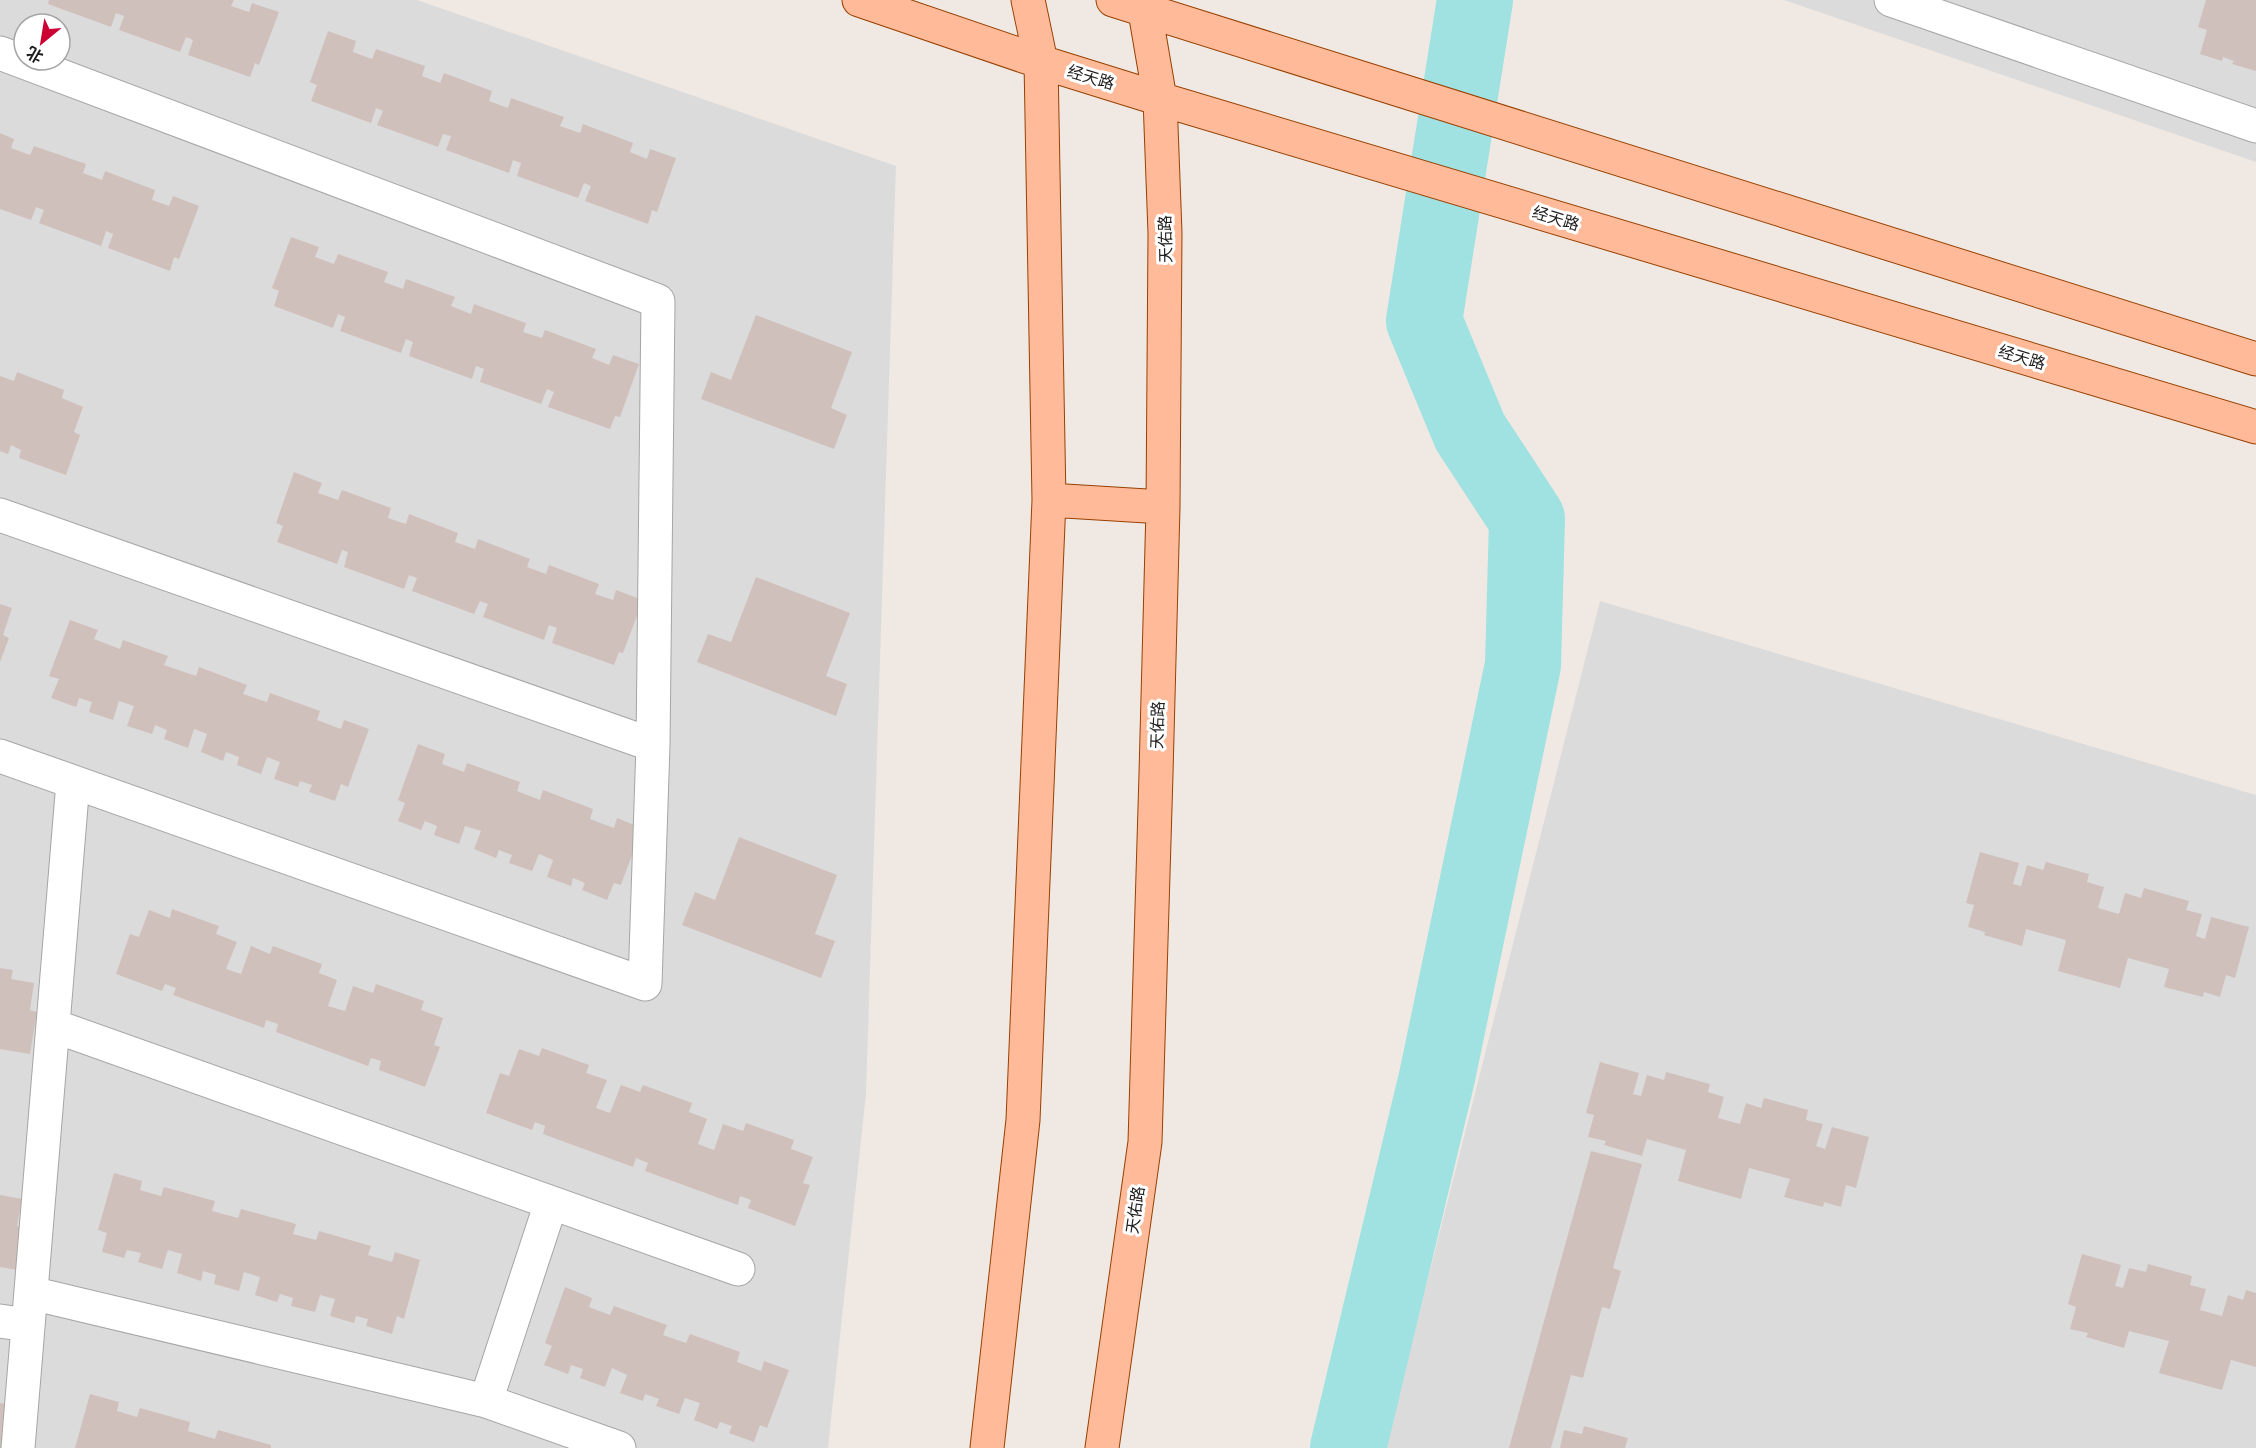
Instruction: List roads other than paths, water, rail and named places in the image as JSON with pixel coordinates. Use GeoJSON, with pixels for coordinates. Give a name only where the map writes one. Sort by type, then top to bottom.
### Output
{"type":"FeatureCollection","features":[{"type":"Feature","properties":{"kind":"main road","name":"经天路"},"geometry":{"type":"LineString","coordinates":[[859,0],[1041,62],[1160,99],[2255,426]]}},
{"type":"Feature","properties":{"kind":"main road"},"geometry":{"type":"LineString","coordinates":[[987,1448],[1023,1120],[1049,500],[1041,62],[1028,0]]}},
{"type":"Feature","properties":{"kind":"main road"},"geometry":{"type":"LineString","coordinates":[[1113,0],[1144,5],[2254,358]]}},
{"type":"Feature","properties":{"kind":"main road","name":"天佑路"},"geometry":{"type":"LineString","coordinates":[[1102,1448],[1144,1142],[1163,507],[1165,233],[1160,99],[1144,5]]}},
{"type":"Feature","properties":{"kind":"main road"},"geometry":{"type":"LineString","coordinates":[[1049,500],[1163,507]]}},
{"type":"Feature","properties":{"kind":"street"},"geometry":{"type":"LineString","coordinates":[[1891,0],[2256,126]]}},
{"type":"Feature","properties":{"kind":"street"},"geometry":{"type":"LineString","coordinates":[[0,53],[658,301],[653,745],[645,984],[0,756]]}},
{"type":"Feature","properties":{"kind":"street"},"geometry":{"type":"LineString","coordinates":[[0,515],[653,745]]}},
{"type":"Feature","properties":{"kind":"street"},"geometry":{"type":"LineString","coordinates":[[18,1448],[14,1323],[31,1293],[73,782]]}},
{"type":"Feature","properties":{"kind":"street"},"geometry":{"type":"LineString","coordinates":[[54,1026],[738,1269]]}},
{"type":"Feature","properties":{"kind":"street"},"geometry":{"type":"LineString","coordinates":[[486,1401],[551,1203]]}},
{"type":"Feature","properties":{"kind":"street"},"geometry":{"type":"LineString","coordinates":[[31,1293],[486,1401],[619,1448]]}},
{"type":"Feature","properties":{"kind":"waterway"},"geometry":{"type":"LineString","coordinates":[[1348,1448],[1437,1077],[1523,665],[1527,519],[1470,432],[1424,321],[1475,0]]}}]}
